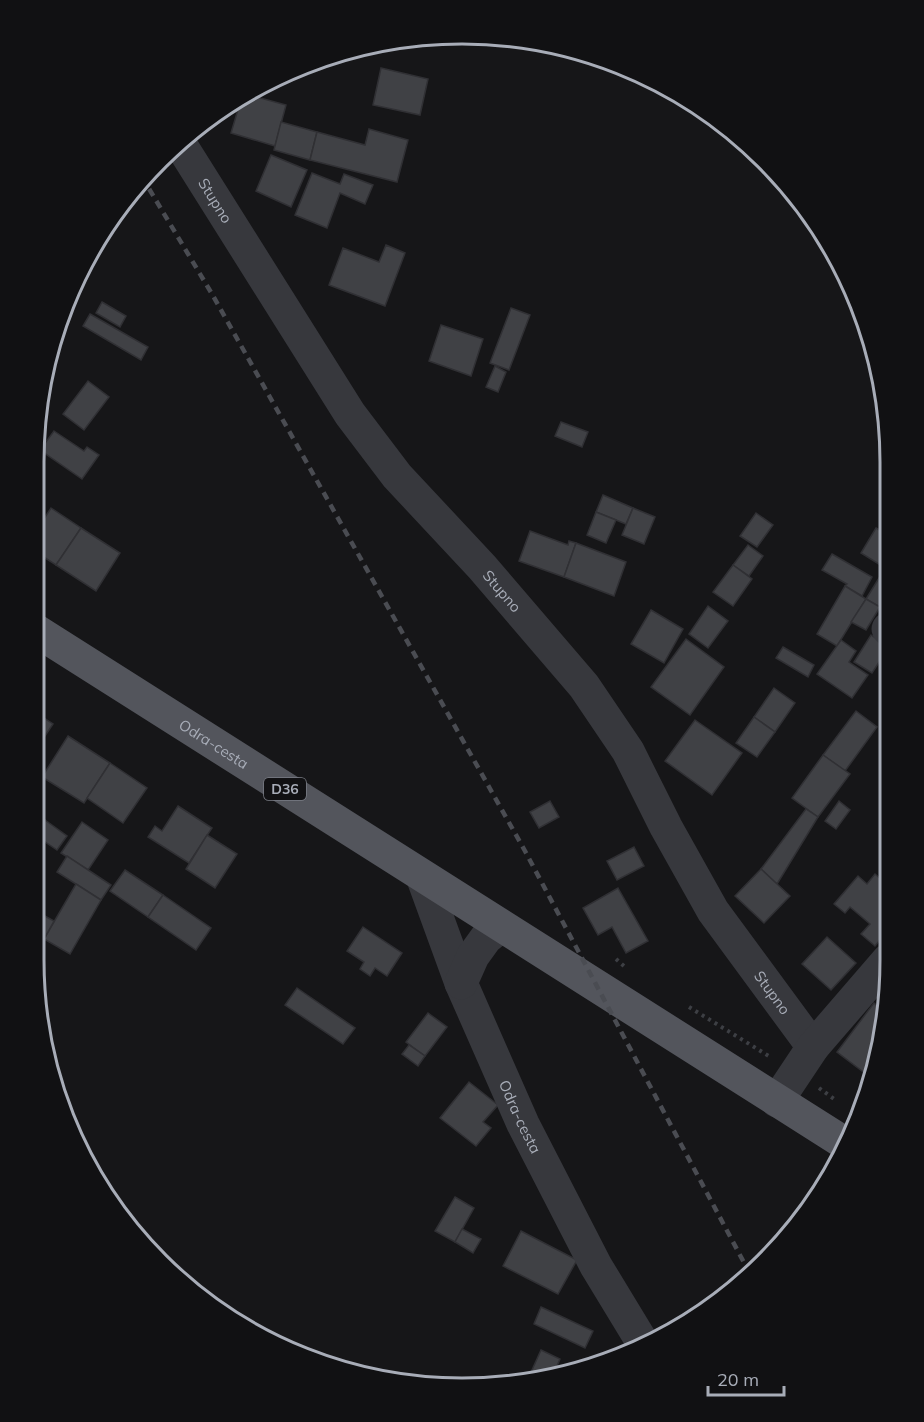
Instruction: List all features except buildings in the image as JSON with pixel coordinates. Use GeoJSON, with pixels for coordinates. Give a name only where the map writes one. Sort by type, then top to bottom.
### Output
{"type":"FeatureCollection","features":[{"type":"Feature","properties":{"kind":"main road","name":"Odra-cesta"},"geometry":{"type":"LineString","coordinates":[[44,636],[777,1101]]}},
{"type":"Feature","properties":{"kind":"main road","name":"D36"},"geometry":{"type":"LineString","coordinates":[[777,1101],[839,1140]]}},
{"type":"Feature","properties":{"kind":"street","name":"Stupno"},"geometry":{"type":"LineString","coordinates":[[184,149],[350,414],[397,476],[482,567],[584,686],[628,751],[666,827],[713,911],[805,1060]]}},
{"type":"Feature","properties":{"kind":"street","name":"Odra-cesta"},"geometry":{"type":"LineString","coordinates":[[422,876],[461,983],[528,1135],[596,1266],[640,1338]]}},
{"type":"Feature","properties":{"kind":"street"},"geometry":{"type":"LineString","coordinates":[[461,983],[472,956],[486,938],[501,926]]}},
{"type":"Feature","properties":{"kind":"street"},"geometry":{"type":"LineString","coordinates":[[777,1101],[805,1060],[880,970]]}},
{"type":"Feature","properties":{"kind":"path"},"geometry":{"type":"LineString","coordinates":[[682,1003],[750,1043],[805,1060],[842,1104]]}},
{"type":"Feature","properties":{"kind":"railway"},"geometry":{"type":"LineString","coordinates":[[147,186],[212,294],[525,851],[746,1267]]}}]}
